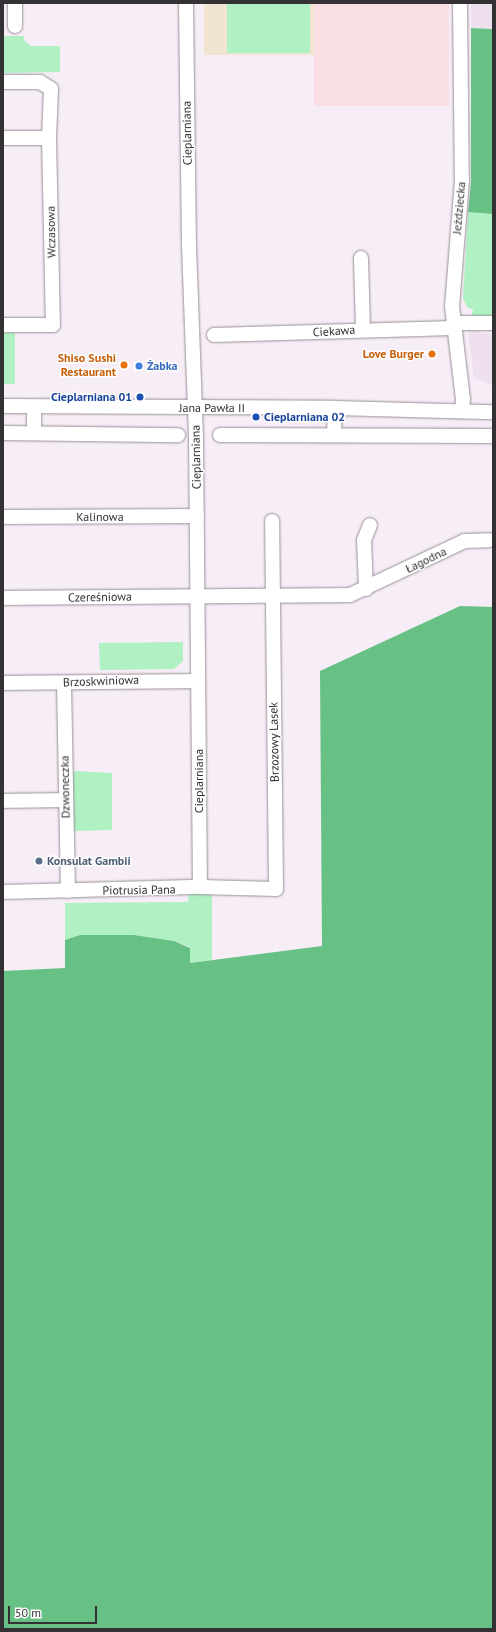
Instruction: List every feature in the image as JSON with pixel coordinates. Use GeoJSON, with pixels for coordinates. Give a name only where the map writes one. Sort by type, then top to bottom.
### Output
{"type":"FeatureCollection","features":[{"type":"Feature","properties":{"kind":"street"},"geometry":{"type":"LineString","coordinates":[[15,3],[15,26]]}},
{"type":"Feature","properties":{"kind":"street","name":"Cieplarniana"},"geometry":{"type":"LineString","coordinates":[[186,3],[189,246],[197,516],[200,887]]}},
{"type":"Feature","properties":{"kind":"street","name":"Jeździecka"},"geometry":{"type":"LineString","coordinates":[[460,3],[462,180],[455,252],[453,325],[463,399],[462,411]]}},
{"type":"Feature","properties":{"kind":"street","name":"Wczasowa"},"geometry":{"type":"LineString","coordinates":[[3,82],[40,82],[51,89],[49,138],[53,325],[3,325]]}},
{"type":"Feature","properties":{"kind":"street"},"geometry":{"type":"LineString","coordinates":[[3,138],[49,138]]}},
{"type":"Feature","properties":{"kind":"street"},"geometry":{"type":"LineString","coordinates":[[361,258],[363,329]]}},
{"type":"Feature","properties":{"kind":"street","name":"Ciekawa"},"geometry":{"type":"LineString","coordinates":[[214,335],[328,333],[363,329],[493,323]]}},
{"type":"Feature","properties":{"kind":"street","name":"Jana Pawła II"},"geometry":{"type":"LineString","coordinates":[[3,406],[334,408],[493,412]]}},
{"type":"Feature","properties":{"kind":"street"},"geometry":{"type":"LineString","coordinates":[[34,407],[34,433]]}},
{"type":"Feature","properties":{"kind":"street"},"geometry":{"type":"LineString","coordinates":[[334,408],[334,435]]}},
{"type":"Feature","properties":{"kind":"street"},"geometry":{"type":"LineString","coordinates":[[3,433],[178,435]]}},
{"type":"Feature","properties":{"kind":"street"},"geometry":{"type":"LineString","coordinates":[[220,435],[493,436]]}},
{"type":"Feature","properties":{"kind":"street","name":"Kalinowa"},"geometry":{"type":"LineString","coordinates":[[3,517],[197,516]]}},
{"type":"Feature","properties":{"kind":"street"},"geometry":{"type":"LineString","coordinates":[[272,521],[273,596]]}},
{"type":"Feature","properties":{"kind":"street"},"geometry":{"type":"LineString","coordinates":[[366,589],[364,540],[370,525]]}},
{"type":"Feature","properties":{"kind":"street","name":"Łagodna"},"geometry":{"type":"LineString","coordinates":[[198,596],[350,594],[366,589],[465,541],[489,540]]}},
{"type":"Feature","properties":{"kind":"street","name":"Czereśniowa"},"geometry":{"type":"LineString","coordinates":[[3,598],[198,596]]}},
{"type":"Feature","properties":{"kind":"street","name":"Brzozowy Lasek"},"geometry":{"type":"LineString","coordinates":[[273,596],[276,889]]}},
{"type":"Feature","properties":{"kind":"street","name":"Brzoskwiniowa"},"geometry":{"type":"LineString","coordinates":[[3,683],[64,683],[136,680],[198,681]]}},
{"type":"Feature","properties":{"kind":"street","name":"Dzwoneczka"},"geometry":{"type":"LineString","coordinates":[[64,683],[65,800],[68,891]]}},
{"type":"Feature","properties":{"kind":"street"},"geometry":{"type":"LineString","coordinates":[[3,801],[65,800]]}},
{"type":"Feature","properties":{"kind":"street","name":"Piotrusia Pana"},"geometry":{"type":"LineString","coordinates":[[3,892],[200,887],[276,889]]}},
{"type":"Feature","properties":{"kind":"shaded area"},"geometry":{"type":"Polygon","coordinates":[[[204,3],[314,3],[314,55],[204,55],[204,3]]]}},
{"type":"Feature","properties":{"kind":"shaded area"},"geometry":{"type":"Polygon","coordinates":[[[314,3],[449,3],[449,106],[314,106],[314,3]]]}},
{"type":"Feature","properties":{"kind":"shaded area"},"geometry":{"type":"Polygon","coordinates":[[[471,3],[493,3],[493,28],[471,28],[471,3]]]}},
{"type":"Feature","properties":{"kind":"shaded area"},"geometry":{"type":"Polygon","coordinates":[[[468,329],[493,335],[493,386],[474,378],[468,329]]]}},
{"type":"Feature","properties":{"kind":"green space"},"geometry":{"type":"Polygon","coordinates":[[[227,3],[310,3],[310,53],[227,53],[227,3]]]}},
{"type":"Feature","properties":{"kind":"green space"},"geometry":{"type":"Polygon","coordinates":[[[471,28],[493,29],[493,214],[468,212],[471,182],[471,28]]]}},
{"type":"Feature","properties":{"kind":"green space"},"geometry":{"type":"Polygon","coordinates":[[[3,36],[24,36],[24,40],[31,46],[60,46],[60,72],[3,73],[3,36]]]}},
{"type":"Feature","properties":{"kind":"green space"},"geometry":{"type":"Polygon","coordinates":[[[468,212],[493,214],[493,316],[471,317],[473,309],[468,308],[463,299],[468,212]]]}},
{"type":"Feature","properties":{"kind":"green space"},"geometry":{"type":"Polygon","coordinates":[[[3,333],[15,333],[15,384],[3,384],[3,333]]]}},
{"type":"Feature","properties":{"kind":"green space"},"geometry":{"type":"Polygon","coordinates":[[[460,606],[493,607],[493,1629],[3,1629],[3,971],[65,968],[65,940],[80,935],[134,935],[174,941],[190,948],[190,963],[322,946],[320,671],[460,606]]]}},
{"type":"Feature","properties":{"kind":"green space"},"geometry":{"type":"Polygon","coordinates":[[[183,642],[183,661],[174,669],[100,670],[99,643],[183,642]]]}},
{"type":"Feature","properties":{"kind":"green space"},"geometry":{"type":"Polygon","coordinates":[[[76,771],[112,773],[112,830],[74,831],[71,773],[76,771]]]}},
{"type":"Feature","properties":{"kind":"green space"},"geometry":{"type":"Polygon","coordinates":[[[189,893],[212,895],[212,960],[190,963],[190,947],[174,941],[134,935],[80,935],[65,940],[65,903],[188,902],[189,893]]]}},
{"type":"Feature","properties":{"kind":"place","name":"Love Burger"},"geometry":{"type":"Point","coordinates":[432,354]}},
{"type":"Feature","properties":{"kind":"place","name":"Shiso Sushi Restaurant"},"geometry":{"type":"Point","coordinates":[124,365]}},
{"type":"Feature","properties":{"kind":"place","name":"Żabka"},"geometry":{"type":"Point","coordinates":[139,366]}},
{"type":"Feature","properties":{"kind":"place","name":"Cieplarniana 01"},"geometry":{"type":"Point","coordinates":[140,397]}},
{"type":"Feature","properties":{"kind":"place","name":"Cieplarniana 02"},"geometry":{"type":"Point","coordinates":[256,417]}},
{"type":"Feature","properties":{"kind":"place","name":"Konsulat Gambii"},"geometry":{"type":"Point","coordinates":[39,861]}}]}
